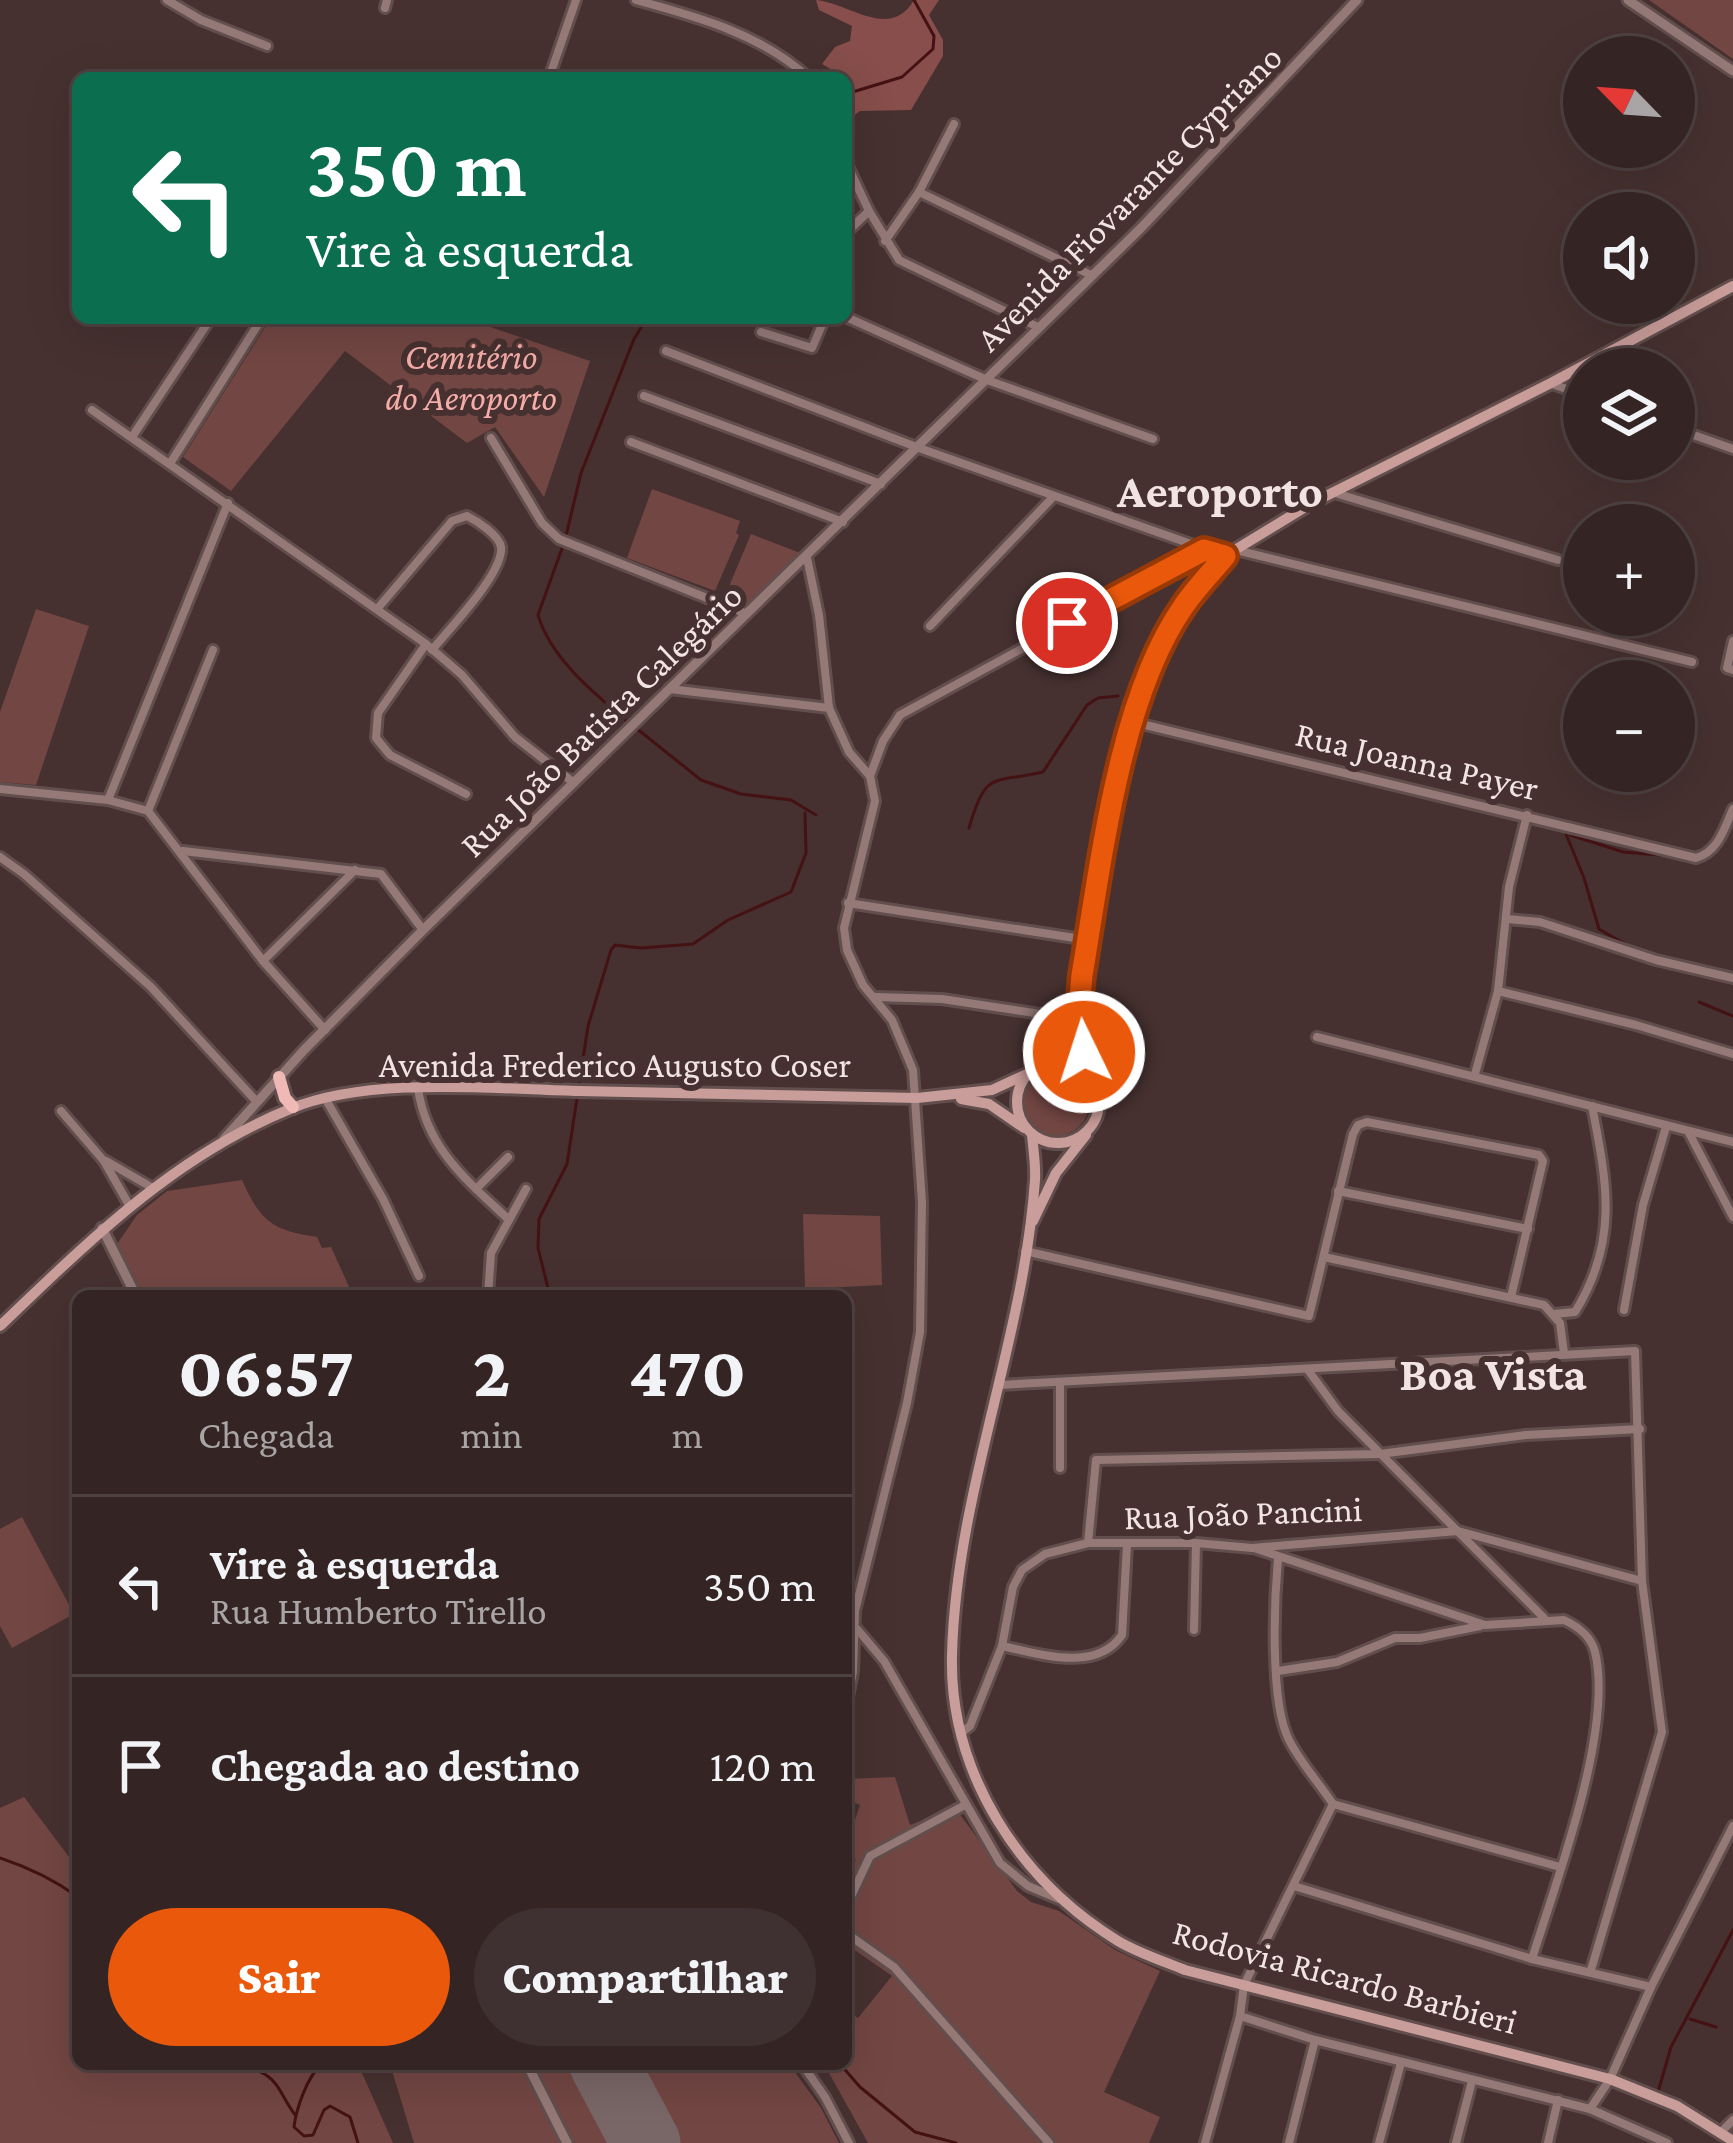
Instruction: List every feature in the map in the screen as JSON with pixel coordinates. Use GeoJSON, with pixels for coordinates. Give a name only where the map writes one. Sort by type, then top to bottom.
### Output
{"type":"FeatureCollection","features":[{"type":"Feature","properties":{"kind":"main road"},"geometry":{"type":"LineString","coordinates":[[1025,1246],[1051,1182],[1091,1125],[1099,1102],[1079,1020],[1082,975],[1133,722],[1149,671],[1182,608],[1231,554],[1332,493],[1733,286]]}},
{"type":"Feature","properties":{"kind":"main road"},"geometry":{"type":"LineString","coordinates":[[1025,1246],[1035,1184],[1029,1132],[1017,1101],[1020,1085],[1067,1018],[1082,975]]}},
{"type":"Feature","properties":{"kind":"main road"},"geometry":{"type":"LineString","coordinates":[[1032,1070],[1050,1061],[1074,1064],[1096,1087]]}},
{"type":"Feature","properties":{"kind":"main road","name":"Avenida Frederico Augusto Coser"},"geometry":{"type":"LineString","coordinates":[[0,1326],[151,1187],[224,1139],[292,1107],[325,1098],[418,1088],[917,1098],[992,1090],[1032,1070]]}},
{"type":"Feature","properties":{"kind":"main road"},"geometry":{"type":"LineString","coordinates":[[279,1077],[292,1107]]}},
{"type":"Feature","properties":{"kind":"main road","name":"Avenida Frederico Augusto Coser"},"geometry":{"type":"LineString","coordinates":[[946,1096],[989,1104],[1029,1132]]}},
{"type":"Feature","properties":{"kind":"main road"},"geometry":{"type":"LineString","coordinates":[[1029,1132],[1060,1143],[1081,1136],[1091,1125]]}},
{"type":"Feature","properties":{"kind":"main road","name":"Rodovia Ricardo Barbieri"},"geometry":{"type":"LineString","coordinates":[[1025,1246],[967,1524],[952,1657],[961,1733],[989,1809],[1033,1872],[1061,1900],[1120,1942],[1185,1970],[1610,2079],[1677,2106],[1733,2141]]}},
{"type":"Feature","properties":{"kind":"street"},"geometry":{"type":"LineString","coordinates":[[167,0],[201,20],[267,46]]}},
{"type":"Feature","properties":{"kind":"street"},"geometry":{"type":"LineString","coordinates":[[551,72],[576,0]]}},
{"type":"Feature","properties":{"kind":"street"},"geometry":{"type":"LineString","coordinates":[[636,0],[726,27],[802,72]]}},
{"type":"Feature","properties":{"kind":"street","name":"Avenida Fiovarante Cypriano"},"geometry":{"type":"LineString","coordinates":[[987,380],[1231,136],[1357,0]]}},
{"type":"Feature","properties":{"kind":"street"},"geometry":{"type":"LineString","coordinates":[[1628,0],[1733,71]]}},
{"type":"Feature","properties":{"kind":"street"},"geometry":{"type":"LineString","coordinates":[[885,241],[919,192],[954,124]]}},
{"type":"Feature","properties":{"kind":"street"},"geometry":{"type":"LineString","coordinates":[[852,175],[898,260],[1038,327]]}},
{"type":"Feature","properties":{"kind":"street"},"geometry":{"type":"LineString","coordinates":[[919,192],[1091,275]]}},
{"type":"Feature","properties":{"kind":"street"},"geometry":{"type":"LineString","coordinates":[[852,227],[869,211]]}},
{"type":"Feature","properties":{"kind":"street"},"geometry":{"type":"LineString","coordinates":[[852,320],[987,380],[1153,439]]}},
{"type":"Feature","properties":{"kind":"street"},"geometry":{"type":"LineString","coordinates":[[133,437],[207,324]]}},
{"type":"Feature","properties":{"kind":"street"},"geometry":{"type":"LineString","coordinates":[[170,462],[258,324]]}},
{"type":"Feature","properties":{"kind":"street"},"geometry":{"type":"LineString","coordinates":[[760,332],[812,348],[822,324]]}},
{"type":"Feature","properties":{"kind":"street"},"geometry":{"type":"LineString","coordinates":[[666,351],[1204,550],[1683,660]]}},
{"type":"Feature","properties":{"kind":"street","name":"Rua João Batista Calegário"},"geometry":{"type":"LineString","coordinates":[[224,1139],[423,930],[987,380]]}},
{"type":"Feature","properties":{"kind":"street"},"geometry":{"type":"LineString","coordinates":[[1551,383],[1563,387]]}},
{"type":"Feature","properties":{"kind":"street"},"geometry":{"type":"LineString","coordinates":[[644,396],[881,484]]}},
{"type":"Feature","properties":{"kind":"street"},"geometry":{"type":"LineString","coordinates":[[92,410],[429,647],[462,675],[515,736],[574,783]]}},
{"type":"Feature","properties":{"kind":"street"},"geometry":{"type":"LineString","coordinates":[[1695,435],[1733,449]]}},
{"type":"Feature","properties":{"kind":"street"},"geometry":{"type":"LineString","coordinates":[[491,439],[542,523],[559,539],[748,615]]}},
{"type":"Feature","properties":{"kind":"street"},"geometry":{"type":"LineString","coordinates":[[631,442],[843,522]]}},
{"type":"Feature","properties":{"kind":"street"},"geometry":{"type":"LineString","coordinates":[[1332,493],[1558,560]]}},
{"type":"Feature","properties":{"kind":"street"},"geometry":{"type":"LineString","coordinates":[[930,626],[1054,496]]}},
{"type":"Feature","properties":{"kind":"street"},"geometry":{"type":"LineString","coordinates":[[107,800],[228,503]]}},
{"type":"Feature","properties":{"kind":"street"},"geometry":{"type":"LineString","coordinates":[[378,608],[452,521],[467,516],[498,539],[501,552],[490,577],[378,713],[376,738],[390,755],[466,794]]}},
{"type":"Feature","properties":{"kind":"street"},"geometry":{"type":"LineString","coordinates":[[870,776],[883,741],[900,715],[1204,550]]}},
{"type":"Feature","properties":{"kind":"street"},"geometry":{"type":"LineString","coordinates":[[807,558],[823,641],[829,708],[849,752],[870,776],[875,801],[848,903],[847,950],[863,985],[892,1020],[908,1053],[917,1098],[922,1202],[920,1332],[855,1611],[852,1682]]}},
{"type":"Feature","properties":{"kind":"street"},"geometry":{"type":"LineString","coordinates":[[1730,669],[1733,641]]}},
{"type":"Feature","properties":{"kind":"street"},"geometry":{"type":"LineString","coordinates":[[148,811],[213,650]]}},
{"type":"Feature","properties":{"kind":"street"},"geometry":{"type":"LineString","coordinates":[[670,689],[829,708]]}},
{"type":"Feature","properties":{"kind":"street","name":"Rua Joanna Payer"},"geometry":{"type":"LineString","coordinates":[[1133,722],[1696,858],[1716,844],[1733,809]]}},
{"type":"Feature","properties":{"kind":"street"},"geometry":{"type":"LineString","coordinates":[[0,789],[107,800],[148,811],[263,961],[325,1030]]}},
{"type":"Feature","properties":{"kind":"street"},"geometry":{"type":"LineString","coordinates":[[1475,1074],[1498,992],[1509,887],[1527,815]]}},
{"type":"Feature","properties":{"kind":"street"},"geometry":{"type":"LineString","coordinates":[[181,850],[382,874],[423,930]]}},
{"type":"Feature","properties":{"kind":"street"},"geometry":{"type":"LineString","coordinates":[[0,857],[151,987],[269,1119]]}},
{"type":"Feature","properties":{"kind":"street"},"geometry":{"type":"LineString","coordinates":[[263,961],[355,870]]}},
{"type":"Feature","properties":{"kind":"street"},"geometry":{"type":"LineString","coordinates":[[848,903],[1088,940]]}},
{"type":"Feature","properties":{"kind":"street"},"geometry":{"type":"LineString","coordinates":[[1508,920],[1540,922],[1656,960],[1733,978]]}},
{"type":"Feature","properties":{"kind":"street"},"geometry":{"type":"LineString","coordinates":[[1498,992],[1733,1054]]}},
{"type":"Feature","properties":{"kind":"street"},"geometry":{"type":"LineString","coordinates":[[874,997],[942,999],[1067,1018]]}},
{"type":"Feature","properties":{"kind":"street"},"geometry":{"type":"LineString","coordinates":[[1317,1037],[1733,1142]]}},
{"type":"Feature","properties":{"kind":"street"},"geometry":{"type":"LineString","coordinates":[[418,1088],[433,1142],[507,1218]]}},
{"type":"Feature","properties":{"kind":"street"},"geometry":{"type":"LineString","coordinates":[[325,1098],[383,1199],[419,1276]]}},
{"type":"Feature","properties":{"kind":"street"},"geometry":{"type":"LineString","coordinates":[[1554,1314],[1575,1312],[1607,1227],[1609,1196],[1592,1106]]}},
{"type":"Feature","properties":{"kind":"street"},"geometry":{"type":"LineString","coordinates":[[61,1111],[104,1161],[129,1205]]}},
{"type":"Feature","properties":{"kind":"street"},"geometry":{"type":"LineString","coordinates":[[1025,1246],[1310,1316],[1353,1134],[1366,1122],[1539,1155],[1543,1161],[1511,1298]]}},
{"type":"Feature","properties":{"kind":"street"},"geometry":{"type":"LineString","coordinates":[[1624,1310],[1643,1205],[1666,1126]]}},
{"type":"Feature","properties":{"kind":"street"},"geometry":{"type":"LineString","coordinates":[[1689,1132],[1733,1217]]}},
{"type":"Feature","properties":{"kind":"street"},"geometry":{"type":"LineString","coordinates":[[476,1190],[508,1157]]}},
{"type":"Feature","properties":{"kind":"street"},"geometry":{"type":"LineString","coordinates":[[104,1161],[151,1187]]}},
{"type":"Feature","properties":{"kind":"street"},"geometry":{"type":"LineString","coordinates":[[488,1290],[491,1253],[526,1189]]}},
{"type":"Feature","properties":{"kind":"street"},"geometry":{"type":"LineString","coordinates":[[1338,1191],[1528,1228]]}},
{"type":"Feature","properties":{"kind":"street"},"geometry":{"type":"LineString","coordinates":[[102,1228],[133,1290]]}},
{"type":"Feature","properties":{"kind":"street"},"geometry":{"type":"LineString","coordinates":[[1324,1257],[1544,1305],[1560,1323],[1564,1353]]}},
{"type":"Feature","properties":{"kind":"street"},"geometry":{"type":"LineString","coordinates":[[999,1385],[1635,1351],[1642,1581],[1662,1732],[1591,1970]]}},
{"type":"Feature","properties":{"kind":"street"},"geometry":{"type":"LineString","coordinates":[[1307,1370],[1337,1411],[1545,1619]]}},
{"type":"Feature","properties":{"kind":"street"},"geometry":{"type":"LineString","coordinates":[[1060,1384],[1060,1468]]}},
{"type":"Feature","properties":{"kind":"street"},"geometry":{"type":"LineString","coordinates":[[1088,1544],[1096,1460],[1380,1454],[1526,1436],[1640,1430]]}},
{"type":"Feature","properties":{"kind":"street","name":"Rua João Pancini"},"geometry":{"type":"LineString","coordinates":[[961,1733],[970,1726],[1002,1646],[1013,1587],[1022,1570],[1045,1554],[1088,1544],[1196,1543],[1252,1548],[1458,1532],[1642,1581]]}},
{"type":"Feature","properties":{"kind":"street"},"geometry":{"type":"LineString","coordinates":[[1195,1630],[1196,1543]]}},
{"type":"Feature","properties":{"kind":"street"},"geometry":{"type":"LineString","coordinates":[[1002,1646],[1078,1658],[1113,1647],[1122,1635],[1127,1545]]}},
{"type":"Feature","properties":{"kind":"street"},"geometry":{"type":"LineString","coordinates":[[1252,1548],[1485,1625]]}},
{"type":"Feature","properties":{"kind":"street"},"geometry":{"type":"LineString","coordinates":[[1278,1559],[1274,1601],[1279,1703],[1287,1738],[1333,1804],[1560,1868]]}},
{"type":"Feature","properties":{"kind":"street"},"geometry":{"type":"LineString","coordinates":[[1278,1670],[1337,1662],[1395,1638],[1485,1625],[1564,1619],[1588,1637],[1595,1652],[1596,1738],[1532,1959]]}},
{"type":"Feature","properties":{"kind":"street"},"geometry":{"type":"LineString","coordinates":[[856,1628],[884,1661],[1000,1862],[1013,1876],[1061,1900]]}},
{"type":"Feature","properties":{"kind":"street"},"geometry":{"type":"LineString","coordinates":[[852,1894],[870,1856],[965,1804]]}},
{"type":"Feature","properties":{"kind":"street"},"geometry":{"type":"LineString","coordinates":[[1204,2143],[1240,2016],[1244,1985],[1333,1804]]}},
{"type":"Feature","properties":{"kind":"street"},"geometry":{"type":"LineString","coordinates":[[1590,2109],[1610,2079],[1733,1826]]}},
{"type":"Feature","properties":{"kind":"street"},"geometry":{"type":"LineString","coordinates":[[1294,1886],[1532,1959],[1651,1987]]}},
{"type":"Feature","properties":{"kind":"street"},"geometry":{"type":"LineString","coordinates":[[852,1937],[894,1967],[1049,2143]]}},
{"type":"Feature","properties":{"kind":"street"},"geometry":{"type":"LineString","coordinates":[[1240,2016],[1401,2063],[1590,2109],[1666,2143]]}},
{"type":"Feature","properties":{"kind":"street"},"geometry":{"type":"LineString","coordinates":[[1289,2143],[1315,2040]]}},
{"type":"Feature","properties":{"kind":"street"},"geometry":{"type":"LineString","coordinates":[[1378,2143],[1401,2063]]}},
{"type":"Feature","properties":{"kind":"street"},"geometry":{"type":"LineString","coordinates":[[530,2070],[567,2143]]}},
{"type":"Feature","properties":{"kind":"street"},"geometry":{"type":"LineString","coordinates":[[806,2070],[849,2143]]}},
{"type":"Feature","properties":{"kind":"street"},"geometry":{"type":"LineString","coordinates":[[1456,2143],[1472,2081]]}},
{"type":"Feature","properties":{"kind":"street"},"geometry":{"type":"LineString","coordinates":[[1548,2143],[1558,2100]]}},
{"type":"Feature","properties":{"kind":"street"},"geometry":{"type":"LineString","coordinates":[[1721,2132],[1733,2120]]}},
{"type":"Feature","properties":{"kind":"green space"},"geometry":{"type":"Polygon","coordinates":[[[1649,0],[1733,0],[1733,59],[1649,0]]]}},
{"type":"Feature","properties":{"kind":"green space","name":"Cemitério do Aeroporto"},"geometry":{"type":"Polygon","coordinates":[[[267,324],[482,324],[590,361],[544,497],[495,427],[467,443],[345,351],[231,491],[183,457],[267,324]]]}},
{"type":"Feature","properties":{"kind":"green space"},"geometry":{"type":"Polygon","coordinates":[[[652,489],[740,521],[739,535],[715,591],[627,558],[652,489]]]}},
{"type":"Feature","properties":{"kind":"green space"},"geometry":{"type":"Polygon","coordinates":[[[751,534],[800,553],[747,607],[725,596],[751,534]]]}},
{"type":"Feature","properties":{"kind":"green space"},"geometry":{"type":"Polygon","coordinates":[[[36,609],[89,626],[36,785],[0,782],[0,712],[36,609]]]}},
{"type":"Feature","properties":{"kind":"green space"},"geometry":{"type":"Polygon","coordinates":[[[1055,1066],[1080,1076],[1090,1101],[1080,1126],[1055,1136],[1030,1126],[1020,1101],[1030,1076],[1055,1066]]]}},
{"type":"Feature","properties":{"kind":"green space"},"geometry":{"type":"Polygon","coordinates":[[[242,1180],[270,1222],[317,1237],[322,1248],[331,1247],[351,1290],[138,1290],[115,1247],[137,1215],[167,1191],[242,1180]]]}},
{"type":"Feature","properties":{"kind":"green space"},"geometry":{"type":"Polygon","coordinates":[[[803,1214],[880,1216],[882,1285],[805,1289],[803,1214]]]}},
{"type":"Feature","properties":{"kind":"green space"},"geometry":{"type":"Polygon","coordinates":[[[22,1517],[72,1610],[72,1615],[12,1648],[0,1626],[0,1529],[22,1517]]]}},
{"type":"Feature","properties":{"kind":"green space"},"geometry":{"type":"Polygon","coordinates":[[[895,1777],[910,1825],[955,1808],[1017,1891],[1031,1902],[1059,1911],[1115,1950],[1160,1971],[1104,2092],[1160,2117],[1149,2143],[868,2143],[827,2070],[852,2070],[852,2014],[858,2018],[892,1976],[852,1948],[852,1867],[856,1859],[852,1857],[852,1826],[860,1805],[852,1802],[852,1779],[895,1777]]]}},
{"type":"Feature","properties":{"kind":"green space"},"geometry":{"type":"Polygon","coordinates":[[[24,1797],[72,1861],[72,2070],[361,2070],[393,2143],[0,2143],[0,1808],[24,1797]]]}},
{"type":"Feature","properties":{"kind":"green space"},"geometry":{"type":"Polygon","coordinates":[[[392,2070],[528,2070],[565,2143],[414,2143],[392,2070]]]}},
{"type":"Feature","properties":{"kind":"green space"},"geometry":{"type":"Polygon","coordinates":[[[538,2070],[583,2070],[621,2143],[575,2143],[538,2070]]]}},
{"type":"Feature","properties":{"kind":"green space"},"geometry":{"type":"Polygon","coordinates":[[[631,2070],[793,2070],[839,2143],[669,2143],[631,2070]]]}},
{"type":"Feature","properties":{"kind":"shaded area"},"geometry":{"type":"Polygon","coordinates":[[[816,0],[868,16],[893,18],[914,0],[939,0],[929,15],[943,40],[943,56],[911,110],[860,111],[852,117],[852,72],[836,72],[822,64],[835,47],[850,41],[852,26],[819,10],[816,0]]]}},
{"type":"Feature","properties":{"kind":"waterway"},"geometry":{"type":"LineString","coordinates":[[852,92],[902,77],[933,49],[934,36],[914,0]]}},
{"type":"Feature","properties":{"kind":"waterway"},"geometry":{"type":"LineString","coordinates":[[628,722],[563,661],[538,615],[565,540],[581,473],[643,324]]}},
{"type":"Feature","properties":{"kind":"waterway"},"geometry":{"type":"LineString","coordinates":[[969,828],[986,788],[1002,779],[1043,772],[1087,705],[1098,698],[1118,696]]}},
{"type":"Feature","properties":{"kind":"waterway"},"geometry":{"type":"LineString","coordinates":[[636,728],[701,780],[741,794],[791,800],[816,815]]}},
{"type":"Feature","properties":{"kind":"waterway"},"geometry":{"type":"LineString","coordinates":[[548,1290],[538,1248],[539,1219],[567,1164],[588,1026],[611,950],[615,945],[693,944],[728,920],[791,892],[806,853],[805,813]]}},
{"type":"Feature","properties":{"kind":"waterway"},"geometry":{"type":"LineString","coordinates":[[1566,834],[1599,929],[1625,944]]}},
{"type":"Feature","properties":{"kind":"waterway"},"geometry":{"type":"LineString","coordinates":[[1570,835],[1623,852],[1671,856]]}},
{"type":"Feature","properties":{"kind":"waterway"},"geometry":{"type":"LineString","coordinates":[[1699,1002],[1733,1016]]}},
{"type":"Feature","properties":{"kind":"waterway"},"geometry":{"type":"LineString","coordinates":[[0,1858],[41,1874],[72,1893]]}},
{"type":"Feature","properties":{"kind":"waterway"},"geometry":{"type":"LineString","coordinates":[[1658,2092],[1671,2047],[1733,1930]]}},
{"type":"Feature","properties":{"kind":"waterway"},"geometry":{"type":"LineString","coordinates":[[1690,2019],[1716,2027]]}},
{"type":"Feature","properties":{"kind":"waterway"},"geometry":{"type":"LineString","coordinates":[[254,2070],[268,2076],[295,2115]]}},
{"type":"Feature","properties":{"kind":"waterway"},"geometry":{"type":"LineString","coordinates":[[316,2070],[294,2127],[304,2136],[313,2135],[330,2106],[350,2117],[358,2143]]}},
{"type":"Feature","properties":{"kind":"waterway"},"geometry":{"type":"LineString","coordinates":[[845,2070],[915,2132],[956,2143]]}},
{"type":"Feature","properties":{"kind":"runway"},"geometry":{"type":"LineString","coordinates":[[607,2070],[646,2143]]}},
{"type":"Feature","properties":{"kind":"district","name":"Aeroporto"},"geometry":{"type":"Point","coordinates":[1220,490]}},
{"type":"Feature","properties":{"kind":"district","name":"Boa Vista"},"geometry":{"type":"Point","coordinates":[1493,1373]}},
{"type":"Feature","properties":{"kind":"route"},"geometry":{"type":"LineString","coordinates":[[1067,623],[1204,550],[1225,556],[1182,608],[1149,671],[1133,722],[1082,975],[1079,1020],[1084,1052]]}}]}
